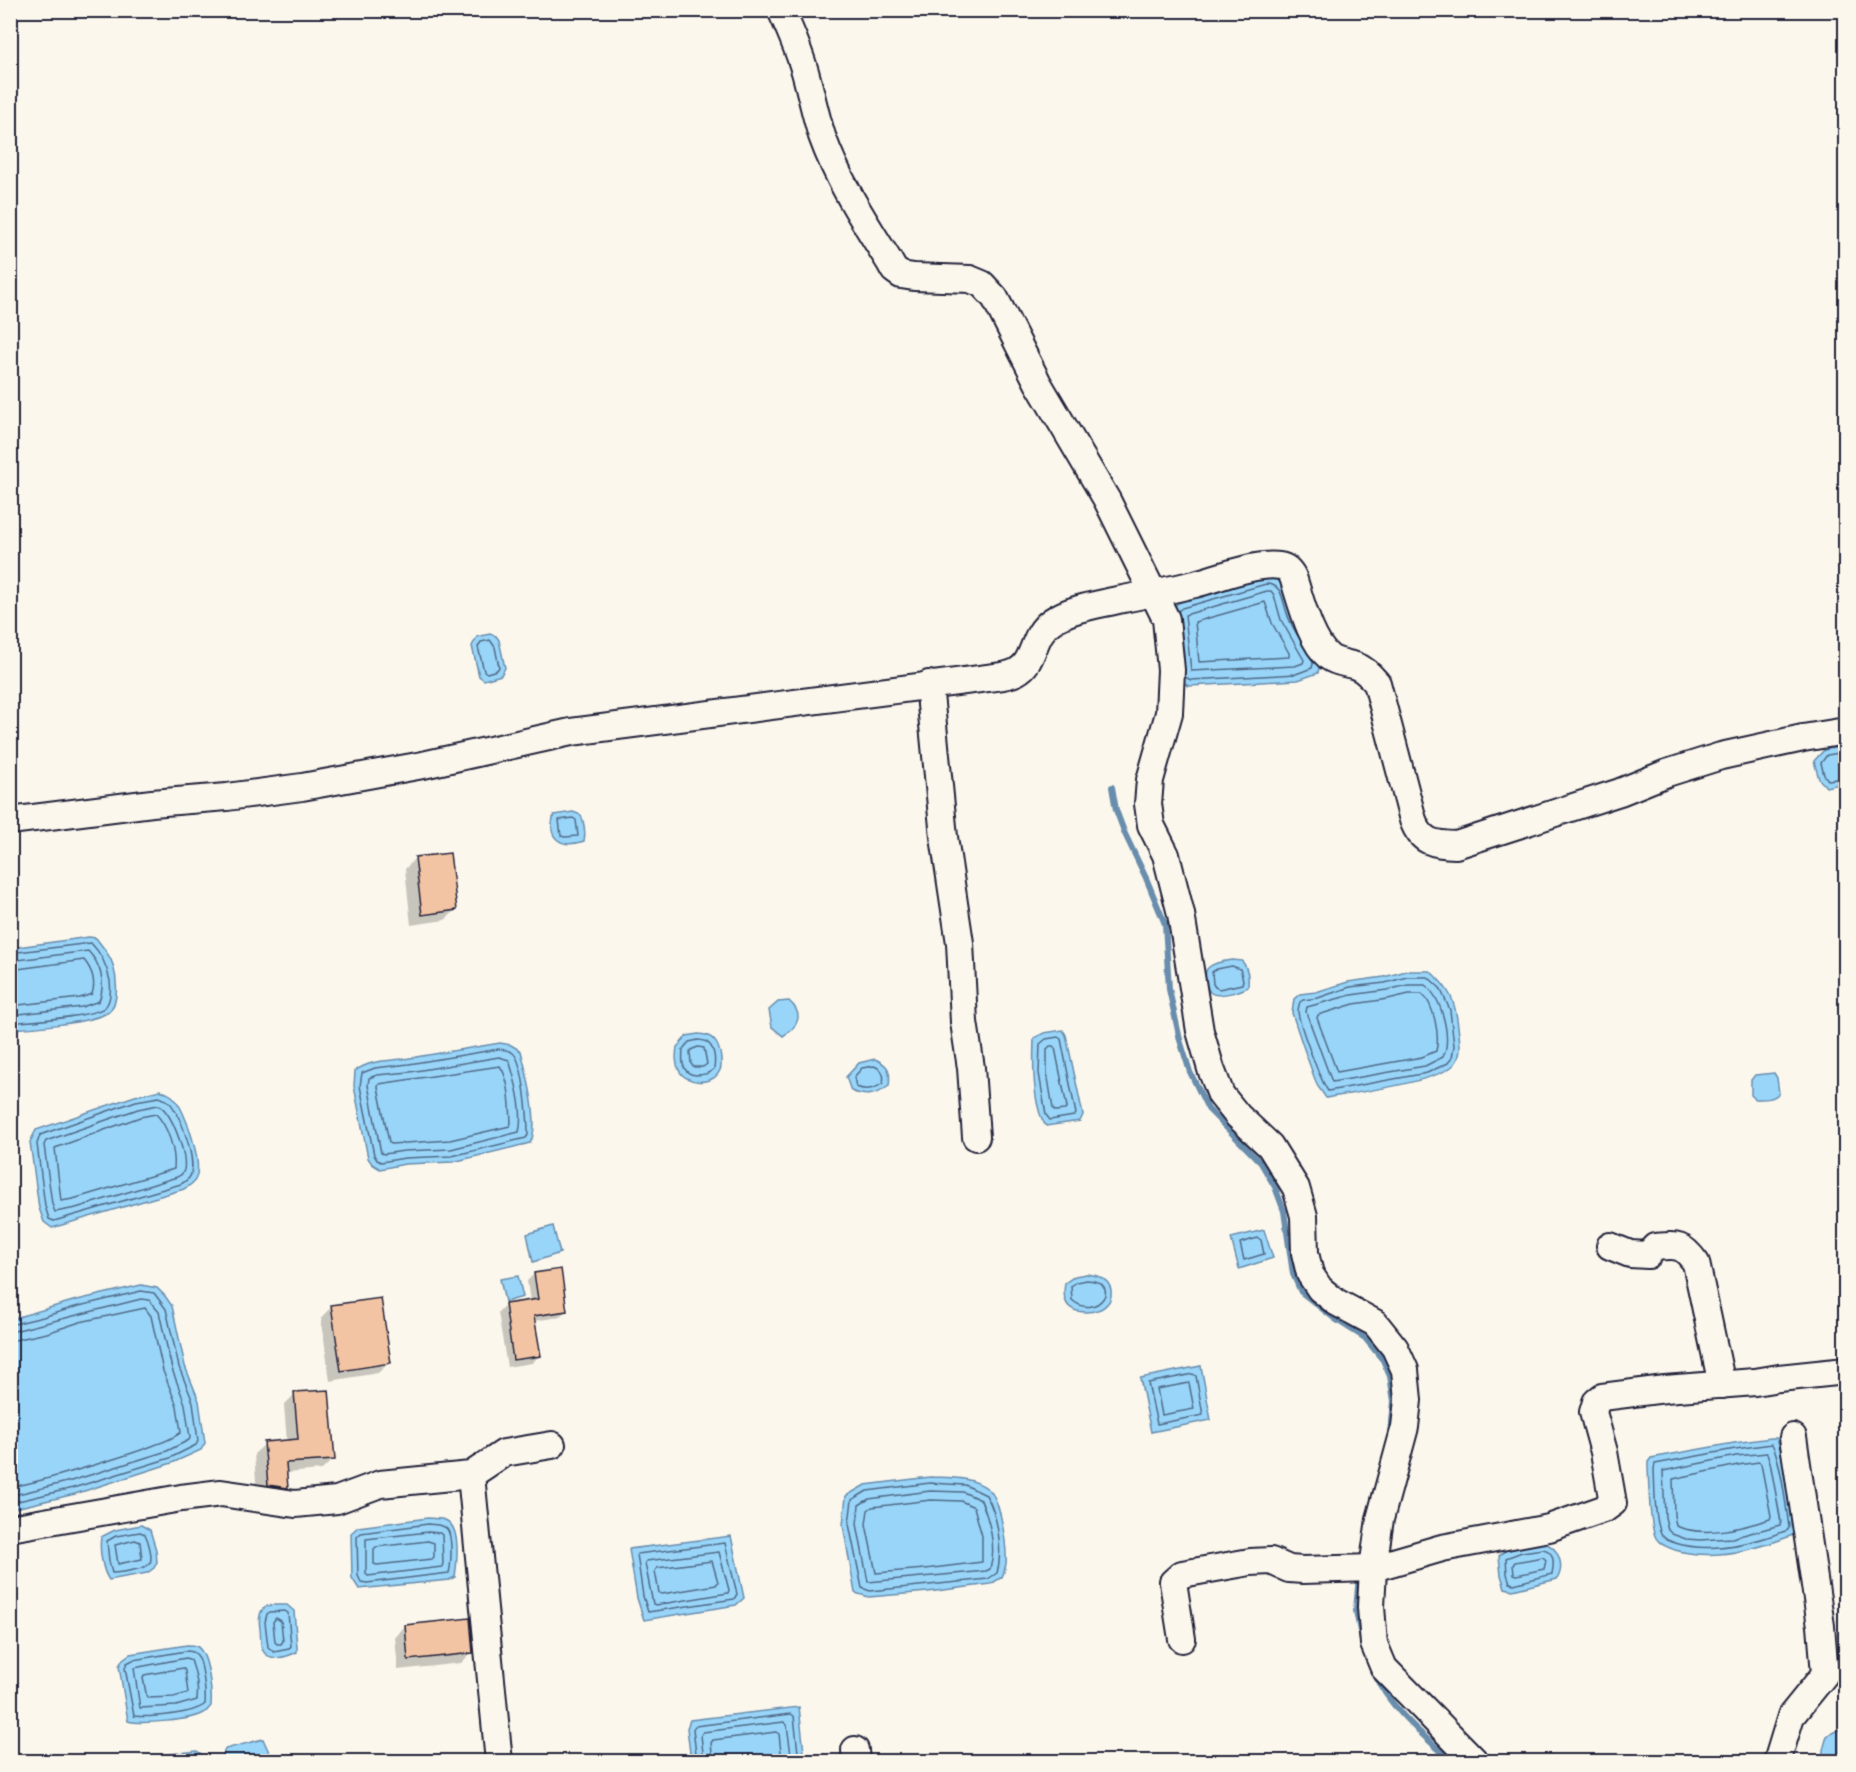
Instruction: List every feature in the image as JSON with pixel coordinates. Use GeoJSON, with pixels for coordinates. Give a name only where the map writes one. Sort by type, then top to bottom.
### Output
{"type":"FeatureCollection","features":[{"type":"Feature","properties":{"kind":"street"},"geometry":{"type":"LineString","coordinates":[[781,10],[801,58],[823,137],[838,174],[848,196],[894,270],[914,277],[970,279],[982,284],[995,298],[1038,383],[1107,500],[1166,619],[1171,670],[1169,713],[1150,780],[1148,804],[1151,825],[1166,855],[1181,914],[1200,1031],[1221,1095],[1238,1116],[1270,1146],[1296,1188],[1304,1216],[1305,1253],[1310,1274],[1320,1289],[1336,1302],[1375,1323],[1395,1348],[1405,1370],[1408,1400],[1406,1427],[1380,1519],[1373,1568],[1371,1607],[1374,1644],[1384,1668],[1476,1761]]}},
{"type":"Feature","properties":{"kind":"street"},"geometry":{"type":"LineString","coordinates":[[10,821],[302,787],[423,765],[571,732],[1003,676],[1017,671],[1026,664],[1037,637],[1043,628],[1054,620],[1090,606],[1196,584],[1250,569],[1281,566],[1289,570],[1293,577],[1313,635],[1321,648],[1330,658],[1357,666],[1377,683],[1416,828],[1432,843],[1456,845],[1610,796],[1721,756],[1845,731]]}},
{"type":"Feature","properties":{"kind":"street"},"geometry":{"type":"LineString","coordinates":[[929,684],[944,837],[960,943],[964,1022],[971,1068],[976,1137]]}},
{"type":"Feature","properties":{"kind":"street"},"geometry":{"type":"LineString","coordinates":[[1610,1246],[1630,1254],[1648,1256],[1655,1247],[1678,1245],[1687,1251],[1696,1263],[1722,1385]]}},
{"type":"Feature","properties":{"kind":"street"},"geometry":{"type":"LineString","coordinates":[[1182,1640],[1173,1582],[1182,1574],[1250,1562],[1271,1561],[1289,1569],[1303,1570],[1373,1568],[1442,1548],[1549,1528],[1606,1508],[1613,1503],[1604,1452],[1593,1413],[1596,1402],[1602,1397],[1845,1371]]}},
{"type":"Feature","properties":{"kind":"street"},"geometry":{"type":"LineString","coordinates":[[1778,1761],[1791,1716],[1825,1674],[1821,1626],[1793,1437]]}},
{"type":"Feature","properties":{"kind":"street"},"geometry":{"type":"LineString","coordinates":[[10,1528],[221,1493],[295,1504],[337,1500],[380,1484],[471,1474],[504,1452],[552,1445]]}},
{"type":"Feature","properties":{"kind":"street"},"geometry":{"type":"LineString","coordinates":[[471,1474],[499,1761]]}},
{"type":"Feature","properties":{"kind":"water"},"geometry":{"type":"Polygon","coordinates":[[[1265,577],[1274,578],[1282,583],[1320,663],[1318,673],[1298,680],[1189,686],[1181,682],[1172,609],[1178,603],[1265,577]]]}},
{"type":"Feature","properties":{"kind":"water"},"geometry":{"type":"Polygon","coordinates":[[[490,634],[499,640],[505,668],[501,675],[484,680],[479,676],[472,646],[477,637],[490,634]]]}},
{"type":"Feature","properties":{"kind":"water"},"geometry":{"type":"Polygon","coordinates":[[[1845,746],[1845,783],[1826,787],[1819,779],[1814,761],[1824,750],[1845,746]]]}},
{"type":"Feature","properties":{"kind":"water"},"geometry":{"type":"Polygon","coordinates":[[[573,812],[581,815],[585,831],[584,841],[563,843],[554,836],[552,830],[554,815],[573,812]]]}},
{"type":"Feature","properties":{"kind":"water"},"geometry":{"type":"Polygon","coordinates":[[[89,937],[96,938],[113,965],[116,977],[116,998],[111,1009],[99,1017],[88,1020],[11,1029],[11,948],[89,937]]]}},
{"type":"Feature","properties":{"kind":"water"},"geometry":{"type":"Polygon","coordinates":[[[1232,960],[1242,961],[1244,964],[1248,973],[1248,987],[1224,994],[1211,993],[1206,984],[1207,969],[1211,965],[1232,960]]]}},
{"type":"Feature","properties":{"kind":"water"},"geometry":{"type":"Polygon","coordinates":[[[1406,971],[1430,971],[1450,996],[1455,1009],[1460,1040],[1456,1062],[1448,1069],[1417,1081],[1326,1098],[1317,1085],[1292,1013],[1294,999],[1300,994],[1316,992],[1348,982],[1406,971]]]}},
{"type":"Feature","properties":{"kind":"water"},"geometry":{"type":"Polygon","coordinates":[[[789,1001],[797,1011],[798,1020],[793,1028],[783,1036],[772,1027],[769,1010],[778,1002],[789,1001]]]}},
{"type":"Feature","properties":{"kind":"water"},"geometry":{"type":"Polygon","coordinates":[[[1063,1030],[1083,1115],[1080,1121],[1046,1126],[1041,1118],[1036,1096],[1034,1038],[1044,1033],[1063,1030]]]}},
{"type":"Feature","properties":{"kind":"water"},"geometry":{"type":"Polygon","coordinates":[[[698,1034],[714,1040],[719,1048],[721,1067],[716,1077],[711,1080],[699,1081],[687,1078],[682,1075],[676,1062],[677,1047],[687,1036],[698,1034]]]}},
{"type":"Feature","properties":{"kind":"water"},"geometry":{"type":"Polygon","coordinates":[[[500,1043],[511,1045],[521,1051],[533,1112],[533,1135],[530,1143],[453,1162],[405,1164],[380,1169],[372,1164],[368,1158],[354,1086],[355,1071],[374,1062],[500,1043]]]}},
{"type":"Feature","properties":{"kind":"water"},"geometry":{"type":"Polygon","coordinates":[[[875,1059],[888,1069],[889,1086],[870,1094],[851,1091],[846,1077],[859,1063],[875,1059]]]}},
{"type":"Feature","properties":{"kind":"water"},"geometry":{"type":"Polygon","coordinates":[[[1774,1073],[1779,1093],[1771,1098],[1755,1099],[1751,1095],[1751,1080],[1755,1075],[1774,1073]]]}},
{"type":"Feature","properties":{"kind":"water"},"geometry":{"type":"Polygon","coordinates":[[[160,1090],[169,1094],[178,1103],[188,1124],[197,1162],[194,1181],[184,1189],[52,1228],[44,1222],[39,1208],[30,1142],[36,1130],[135,1096],[160,1090]]]}},
{"type":"Feature","properties":{"kind":"water"},"geometry":{"type":"Polygon","coordinates":[[[553,1226],[560,1253],[533,1262],[527,1234],[553,1226]]]}},
{"type":"Feature","properties":{"kind":"water"},"geometry":{"type":"Polygon","coordinates":[[[1264,1230],[1273,1258],[1239,1269],[1231,1238],[1264,1230]]]}},
{"type":"Feature","properties":{"kind":"water"},"geometry":{"type":"Polygon","coordinates":[[[1086,1274],[1104,1279],[1110,1286],[1111,1296],[1109,1302],[1103,1307],[1086,1312],[1069,1307],[1064,1292],[1065,1283],[1075,1276],[1086,1274]]]}},
{"type":"Feature","properties":{"kind":"water"},"geometry":{"type":"Polygon","coordinates":[[[518,1276],[523,1297],[505,1302],[500,1279],[518,1276]]]}},
{"type":"Feature","properties":{"kind":"water"},"geometry":{"type":"Polygon","coordinates":[[[141,1285],[157,1288],[172,1306],[185,1366],[199,1401],[205,1443],[201,1450],[172,1463],[75,1494],[11,1509],[11,1319],[141,1285]]]}},
{"type":"Feature","properties":{"kind":"water"},"geometry":{"type":"Polygon","coordinates":[[[1201,1366],[1211,1420],[1151,1432],[1140,1378],[1201,1366]]]}},
{"type":"Feature","properties":{"kind":"water"},"geometry":{"type":"Polygon","coordinates":[[[1777,1438],[1783,1459],[1796,1530],[1793,1535],[1750,1549],[1719,1554],[1675,1550],[1664,1546],[1656,1538],[1650,1505],[1648,1462],[1651,1458],[1777,1438]]]}},
{"type":"Feature","properties":{"kind":"water"},"geometry":{"type":"Polygon","coordinates":[[[930,1477],[975,1482],[993,1494],[1000,1512],[1004,1536],[1006,1564],[1002,1577],[991,1584],[928,1592],[869,1597],[855,1593],[843,1525],[846,1496],[865,1485],[930,1477]]]}},
{"type":"Feature","properties":{"kind":"water"},"geometry":{"type":"Polygon","coordinates":[[[428,1518],[447,1521],[454,1531],[457,1547],[455,1577],[449,1580],[359,1589],[352,1578],[351,1533],[358,1527],[428,1518]]]}},
{"type":"Feature","properties":{"kind":"water"},"geometry":{"type":"Polygon","coordinates":[[[141,1525],[150,1530],[156,1550],[157,1562],[154,1568],[147,1573],[109,1580],[102,1559],[101,1537],[115,1530],[141,1525]]]}},
{"type":"Feature","properties":{"kind":"water"},"geometry":{"type":"Polygon","coordinates":[[[731,1536],[744,1598],[736,1605],[644,1620],[637,1598],[629,1549],[731,1536]]]}},
{"type":"Feature","properties":{"kind":"water"},"geometry":{"type":"Polygon","coordinates":[[[1543,1543],[1553,1548],[1559,1557],[1560,1568],[1557,1579],[1513,1590],[1505,1588],[1499,1556],[1513,1548],[1543,1543]]]}},
{"type":"Feature","properties":{"kind":"water"},"geometry":{"type":"Polygon","coordinates":[[[275,1605],[287,1605],[294,1611],[297,1647],[297,1652],[278,1658],[269,1656],[262,1649],[259,1624],[262,1610],[275,1605]]]}},
{"type":"Feature","properties":{"kind":"water"},"geometry":{"type":"Polygon","coordinates":[[[187,1645],[196,1646],[204,1656],[210,1683],[211,1706],[198,1716],[178,1720],[128,1721],[119,1666],[123,1659],[130,1654],[187,1645]]]}},
{"type":"Feature","properties":{"kind":"water"},"geometry":{"type":"Polygon","coordinates":[[[799,1707],[805,1761],[691,1761],[687,1728],[690,1720],[799,1707]]]}},
{"type":"Feature","properties":{"kind":"water"},"geometry":{"type":"Polygon","coordinates":[[[1845,1727],[1845,1761],[1823,1761],[1827,1736],[1845,1727]]]}},
{"type":"Feature","properties":{"kind":"water"},"geometry":{"type":"Polygon","coordinates":[[[263,1739],[273,1761],[225,1761],[223,1755],[225,1749],[263,1739]]]}},
{"type":"Feature","properties":{"kind":"water"},"geometry":{"type":"Polygon","coordinates":[[[197,1751],[204,1756],[205,1761],[106,1761],[197,1751]]]}},
{"type":"Feature","properties":{"kind":"building"},"geometry":{"type":"Polygon","coordinates":[[[450,853],[457,910],[422,915],[415,857],[450,853]]]}},
{"type":"Feature","properties":{"kind":"building"},"geometry":{"type":"Polygon","coordinates":[[[561,1269],[567,1311],[534,1316],[541,1356],[513,1360],[505,1304],[538,1299],[534,1273],[561,1269]]]}},
{"type":"Feature","properties":{"kind":"building"},"geometry":{"type":"Polygon","coordinates":[[[381,1298],[391,1363],[341,1371],[331,1305],[381,1298]]]}},
{"type":"Feature","properties":{"kind":"building"},"geometry":{"type":"Polygon","coordinates":[[[329,1390],[335,1460],[286,1463],[288,1488],[268,1485],[264,1442],[298,1439],[294,1392],[329,1390]]]}},
{"type":"Feature","properties":{"kind":"building"},"geometry":{"type":"Polygon","coordinates":[[[470,1618],[473,1653],[408,1660],[405,1625],[470,1618]]]}},
{"type":"Feature","properties":{"kind":"waterway"},"geometry":{"type":"LineString","coordinates":[[1112,787],[1116,810],[1125,834],[1165,924],[1169,989],[1180,1040],[1190,1072],[1208,1109],[1261,1163],[1275,1187],[1284,1211],[1293,1274],[1301,1292],[1335,1319],[1365,1338],[1383,1360],[1390,1376],[1394,1401],[1391,1432]]}},
{"type":"Feature","properties":{"kind":"waterway"},"geometry":{"type":"LineString","coordinates":[[1359,1574],[1356,1611],[1362,1641]]}},
{"type":"Feature","properties":{"kind":"waterway"},"geometry":{"type":"LineString","coordinates":[[1374,1673],[1398,1710],[1453,1762]]}}]}
